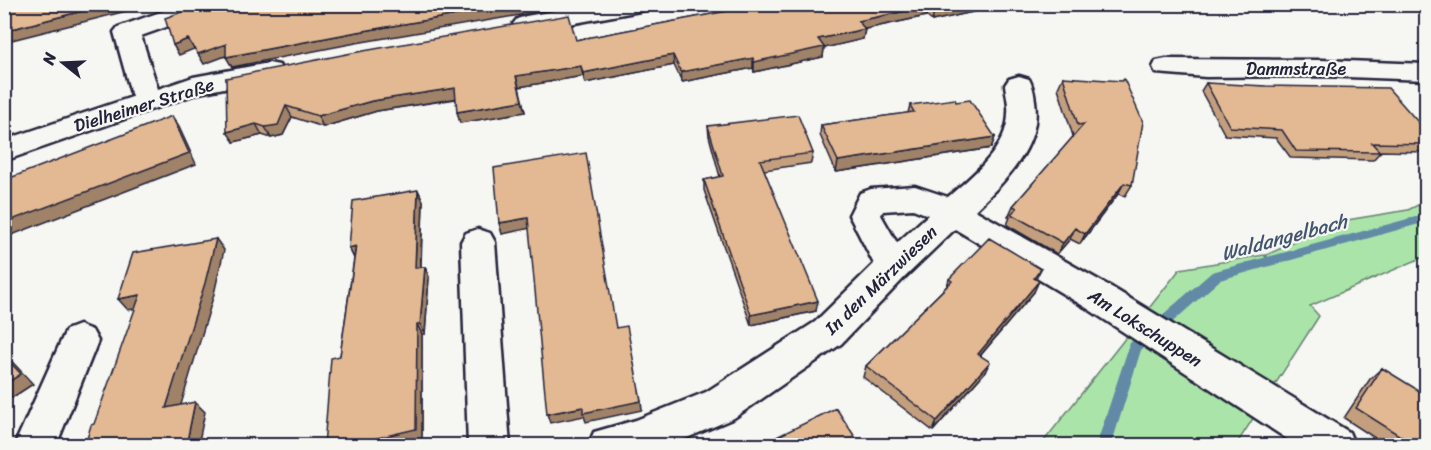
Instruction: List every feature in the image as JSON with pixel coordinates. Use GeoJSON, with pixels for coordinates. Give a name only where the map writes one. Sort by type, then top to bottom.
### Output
{"type":"FeatureCollection","features":[{"type":"Feature","properties":{"kind":"street"},"geometry":{"type":"LineString","coordinates":[[144,90],[127,32],[208,4]]}},
{"type":"Feature","properties":{"kind":"street"},"geometry":{"type":"LineString","coordinates":[[497,29],[602,8],[640,4]]}},
{"type":"Feature","properties":{"kind":"street","name":"Dielheimer Straße"},"geometry":{"type":"LineString","coordinates":[[4,151],[144,90],[193,86],[298,65]]}},
{"type":"Feature","properties":{"kind":"street","name":"Dammstraße"},"geometry":{"type":"LineString","coordinates":[[1166,67],[1321,68],[1426,72]]}},
{"type":"Feature","properties":{"kind":"street","name":"In den Märzwiesen"},"geometry":{"type":"LineString","coordinates":[[609,446],[637,439],[720,405],[828,333],[893,267],[988,179],[1017,141],[1023,114],[1018,85]]}},
{"type":"Feature","properties":{"kind":"street","name":"Am Lokschuppen"},"geometry":{"type":"LineString","coordinates":[[893,267],[865,215],[870,201],[915,197],[953,212],[1098,297],[1334,446]]}},
{"type":"Feature","properties":{"kind":"street"},"geometry":{"type":"LineString","coordinates":[[478,242],[489,446]]}},
{"type":"Feature","properties":{"kind":"street"},"geometry":{"type":"LineString","coordinates":[[35,446],[79,341]]}},
{"type":"Feature","properties":{"kind":"green space"},"geometry":{"type":"Polygon","coordinates":[[[1426,201],[1426,256],[1310,306],[1319,316],[1236,445],[1040,446],[1180,269],[1264,255],[1271,263],[1266,255],[1341,221],[1408,210],[1426,201]]]}},
{"type":"Feature","properties":{"kind":"building"},"geometry":{"type":"Polygon","coordinates":[[[4,4],[110,4],[4,31],[4,4]]]}},
{"type":"Feature","properties":{"kind":"building"},"geometry":{"type":"Polygon","coordinates":[[[204,4],[520,4],[226,57],[226,44],[198,54],[188,39],[173,45],[165,18],[204,4]]]}},
{"type":"Feature","properties":{"kind":"building"},"geometry":{"type":"Polygon","coordinates":[[[764,4],[965,4],[934,11],[929,6],[858,21],[865,29],[818,39],[824,47],[754,62],[753,58],[681,72],[673,55],[583,73],[581,66],[516,76],[522,101],[457,112],[455,88],[372,101],[318,116],[286,106],[278,125],[265,127],[256,124],[227,132],[226,78],[352,53],[569,15],[576,40],[764,4]]]}},
{"type":"Feature","properties":{"kind":"building"},"geometry":{"type":"Polygon","coordinates":[[[1063,77],[1122,81],[1124,79],[1143,122],[1132,185],[1124,183],[1085,234],[1075,228],[1063,243],[1011,214],[1017,208],[1013,206],[1084,124],[1078,125],[1063,77]]]}},
{"type":"Feature","properties":{"kind":"building"},"geometry":{"type":"Polygon","coordinates":[[[1206,83],[1388,88],[1426,131],[1426,144],[1372,143],[1380,152],[1296,151],[1282,130],[1230,127],[1206,83]]]}},
{"type":"Feature","properties":{"kind":"building"},"geometry":{"type":"Polygon","coordinates":[[[955,99],[956,102],[970,100],[995,137],[838,161],[821,125],[914,112],[910,105],[955,99]]]}},
{"type":"Feature","properties":{"kind":"building"},"geometry":{"type":"Polygon","coordinates":[[[798,115],[813,153],[760,160],[818,301],[751,315],[704,180],[723,176],[708,126],[798,115]]]}},
{"type":"Feature","properties":{"kind":"building"},"geometry":{"type":"Polygon","coordinates":[[[172,116],[189,153],[4,223],[4,177],[9,175],[10,178],[172,116]]]}},
{"type":"Feature","properties":{"kind":"building"},"geometry":{"type":"Polygon","coordinates":[[[586,153],[616,328],[627,326],[641,401],[583,413],[583,407],[547,414],[528,218],[499,223],[494,168],[586,153]]]}},
{"type":"Feature","properties":{"kind":"building"},"geometry":{"type":"Polygon","coordinates":[[[418,190],[415,268],[425,267],[420,324],[417,324],[416,429],[343,446],[324,446],[331,358],[340,356],[356,246],[349,248],[353,201],[418,190]]]}},
{"type":"Feature","properties":{"kind":"building"},"geometry":{"type":"Polygon","coordinates":[[[989,238],[1041,269],[1034,278],[1039,281],[978,354],[990,362],[937,421],[866,366],[952,281],[949,279],[989,238]]]}},
{"type":"Feature","properties":{"kind":"building"},"geometry":{"type":"Polygon","coordinates":[[[216,239],[205,283],[166,408],[195,402],[186,446],[85,446],[140,295],[118,299],[133,253],[216,239]]]}},
{"type":"Feature","properties":{"kind":"building"},"geometry":{"type":"Polygon","coordinates":[[[4,356],[21,374],[4,385],[4,356]]]}},
{"type":"Feature","properties":{"kind":"building"},"geometry":{"type":"Polygon","coordinates":[[[1382,368],[1426,395],[1426,446],[1416,446],[1356,408],[1382,368]]]}},
{"type":"Feature","properties":{"kind":"building"},"geometry":{"type":"Polygon","coordinates":[[[836,408],[861,446],[766,446],[764,443],[836,408]]]}},
{"type":"Feature","properties":{"kind":"waterway","name":"Waldangelbach"},"geometry":{"type":"LineString","coordinates":[[1103,446],[1135,347],[1216,276],[1426,218]]}}]}
